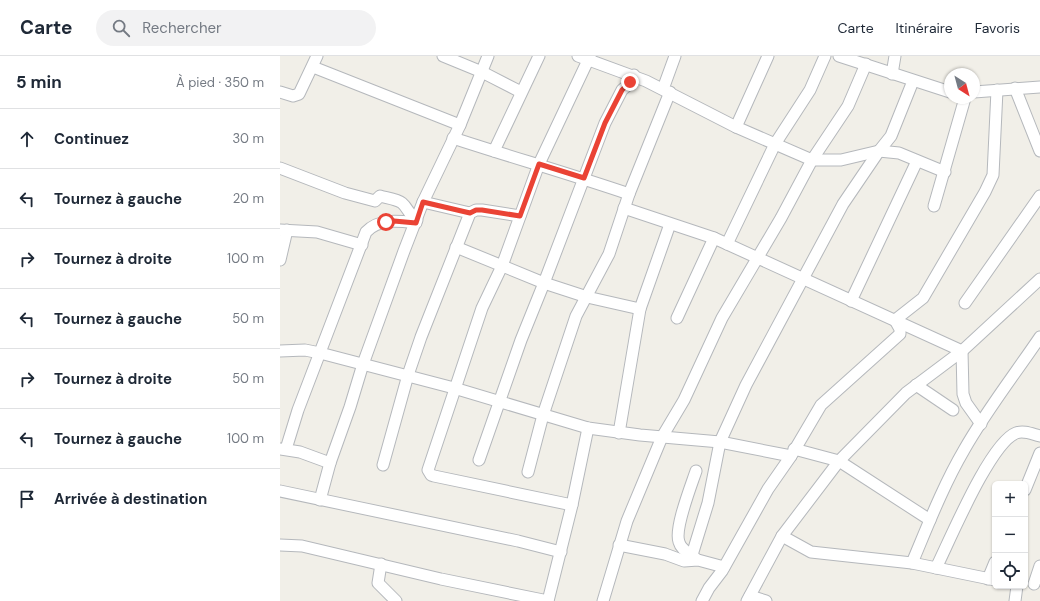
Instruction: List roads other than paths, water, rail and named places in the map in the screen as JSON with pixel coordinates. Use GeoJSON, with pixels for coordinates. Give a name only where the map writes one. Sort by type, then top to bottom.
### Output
{"type":"FeatureCollection","features":[{"type":"Feature","properties":{"kind":"street"},"geometry":{"type":"LineString","coordinates":[[280,92],[293,96],[299,94],[317,56]]}},
{"type":"Feature","properties":{"kind":"street"},"geometry":{"type":"LineString","coordinates":[[443,56],[482,72],[521,92]]}},
{"type":"Feature","properties":{"kind":"street"},"geometry":{"type":"LineString","coordinates":[[320,500],[330,462],[350,407],[363,364],[404,251],[417,221],[423,202],[460,125],[488,56]]}},
{"type":"Feature","properties":{"kind":"street"},"geometry":{"type":"LineString","coordinates":[[494,151],[539,56]]}},
{"type":"Feature","properties":{"kind":"street"},"geometry":{"type":"LineString","coordinates":[[528,472],[543,415],[573,324],[609,254],[666,90],[675,56]]}},
{"type":"Feature","properties":{"kind":"street"},"geometry":{"type":"LineString","coordinates":[[736,127],[768,56]]}},
{"type":"Feature","properties":{"kind":"street"},"geometry":{"type":"LineString","coordinates":[[727,244],[775,144],[810,90],[825,56]]}},
{"type":"Feature","properties":{"kind":"street"},"geometry":{"type":"LineString","coordinates":[[839,56],[944,90]]}},
{"type":"Feature","properties":{"kind":"street"},"geometry":{"type":"LineString","coordinates":[[892,74],[895,56]]}},
{"type":"Feature","properties":{"kind":"street"},"geometry":{"type":"LineString","coordinates":[[572,505],[431,475],[428,470],[454,388],[482,308],[502,266],[539,164],[586,57],[634,75],[736,127],[812,160],[841,160],[879,151],[899,154],[945,172]]}},
{"type":"Feature","properties":{"kind":"street"},"geometry":{"type":"LineString","coordinates":[[603,601],[619,545],[662,437],[684,400],[722,318],[781,218],[812,160],[848,106],[866,64]]}},
{"type":"Feature","properties":{"kind":"street"},"geometry":{"type":"LineString","coordinates":[[312,67],[460,125]]}},
{"type":"Feature","properties":{"kind":"street"},"geometry":{"type":"LineString","coordinates":[[479,460],[521,340],[605,123],[622,90],[629,84],[634,75]]}},
{"type":"Feature","properties":{"kind":"street"},"geometry":{"type":"LineString","coordinates":[[695,558],[720,442],[746,385],[802,278],[853,188],[891,136],[913,81]]}},
{"type":"Feature","properties":{"kind":"street"},"geometry":{"type":"LineString","coordinates":[[980,91],[1040,87]]}},
{"type":"Feature","properties":{"kind":"street"},"geometry":{"type":"LineString","coordinates":[[1015,88],[1040,152]]}},
{"type":"Feature","properties":{"kind":"street"},"geometry":{"type":"LineString","coordinates":[[895,320],[923,298],[990,184],[993,175],[997,90]]}},
{"type":"Feature","properties":{"kind":"street"},"geometry":{"type":"LineString","coordinates":[[934,206],[963,104]]}},
{"type":"Feature","properties":{"kind":"street"},"geometry":{"type":"LineString","coordinates":[[453,138],[584,178],[629,194]]}},
{"type":"Feature","properties":{"kind":"street"},"geometry":{"type":"LineString","coordinates":[[851,301],[917,161]]}},
{"type":"Feature","properties":{"kind":"street"},"geometry":{"type":"LineString","coordinates":[[280,168],[345,193],[375,201],[380,196],[402,203],[410,215],[417,221]]}},
{"type":"Feature","properties":{"kind":"street"},"geometry":{"type":"LineString","coordinates":[[965,303],[1040,196]]}},
{"type":"Feature","properties":{"kind":"street"},"geometry":{"type":"LineString","coordinates":[[423,202],[470,213],[476,210],[482,210],[520,216]]}},
{"type":"Feature","properties":{"kind":"street"},"geometry":{"type":"LineString","coordinates":[[624,208],[714,238],[756,259],[802,278],[962,351]]}},
{"type":"Feature","properties":{"kind":"street"},"geometry":{"type":"LineString","coordinates":[[383,465],[408,375],[470,213]]}},
{"type":"Feature","properties":{"kind":"street"},"geometry":{"type":"LineString","coordinates":[[330,462],[300,452],[283,449],[366,232],[376,225],[394,221],[417,221]]}},
{"type":"Feature","properties":{"kind":"street"},"geometry":{"type":"LineString","coordinates":[[619,433],[640,309],[670,224]]}},
{"type":"Feature","properties":{"kind":"street"},"geometry":{"type":"LineString","coordinates":[[280,260],[284,230],[317,232],[362,245]]}},
{"type":"Feature","properties":{"kind":"street"},"geometry":{"type":"LineString","coordinates":[[677,318],[714,238]]}},
{"type":"Feature","properties":{"kind":"street"},"geometry":{"type":"LineString","coordinates":[[456,247],[544,283],[587,297],[640,309]]}},
{"type":"Feature","properties":{"kind":"street"},"geometry":{"type":"LineString","coordinates":[[766,601],[749,599],[782,536],[839,461],[896,403],[916,385],[962,351],[1040,279]]}},
{"type":"Feature","properties":{"kind":"street"},"geometry":{"type":"LineString","coordinates":[[702,601],[719,569],[768,489],[793,452],[807,426],[829,396],[900,334],[900,329],[895,320]]}},
{"type":"Feature","properties":{"kind":"street"},"geometry":{"type":"LineString","coordinates":[[912,563],[948,478],[965,448],[1015,371],[1040,337]]}},
{"type":"Feature","properties":{"kind":"street"},"geometry":{"type":"LineString","coordinates":[[280,351],[305,350],[320,353],[408,375],[588,428],[619,433],[720,442],[793,452],[839,461],[930,520]]}},
{"type":"Feature","properties":{"kind":"street"},"geometry":{"type":"LineString","coordinates":[[962,351],[963,394],[966,403],[981,424]]}},
{"type":"Feature","properties":{"kind":"street"},"geometry":{"type":"LineString","coordinates":[[916,385],[953,410]]}},
{"type":"Feature","properties":{"kind":"street"},"geometry":{"type":"LineString","coordinates":[[280,545],[302,546],[441,579],[548,601],[572,505],[588,428]]}},
{"type":"Feature","properties":{"kind":"street"},"geometry":{"type":"LineString","coordinates":[[936,568],[978,482],[1006,440],[1012,435],[1022,432],[1040,436]]}},
{"type":"Feature","properties":{"kind":"street"},"geometry":{"type":"LineString","coordinates":[[1028,483],[1040,453]]}},
{"type":"Feature","properties":{"kind":"street"},"geometry":{"type":"LineString","coordinates":[[696,471],[677,532],[679,543],[681,547],[695,558],[719,569]]}},
{"type":"Feature","properties":{"kind":"street"},"geometry":{"type":"LineString","coordinates":[[280,491],[518,541],[561,552]]}},
{"type":"Feature","properties":{"kind":"street"},"geometry":{"type":"LineString","coordinates":[[782,536],[811,552],[912,563],[991,579]]}},
{"type":"Feature","properties":{"kind":"street"},"geometry":{"type":"LineString","coordinates":[[619,545],[665,554],[684,561],[695,558]]}},
{"type":"Feature","properties":{"kind":"street"},"geometry":{"type":"LineString","coordinates":[[382,564],[378,583],[396,601]]}},
{"type":"Feature","properties":{"kind":"street"},"geometry":{"type":"LineString","coordinates":[[1033,584],[1040,566]]}},
{"type":"Feature","properties":{"kind":"street"},"geometry":{"type":"LineString","coordinates":[[1014,601],[1016,589]]}}]}
